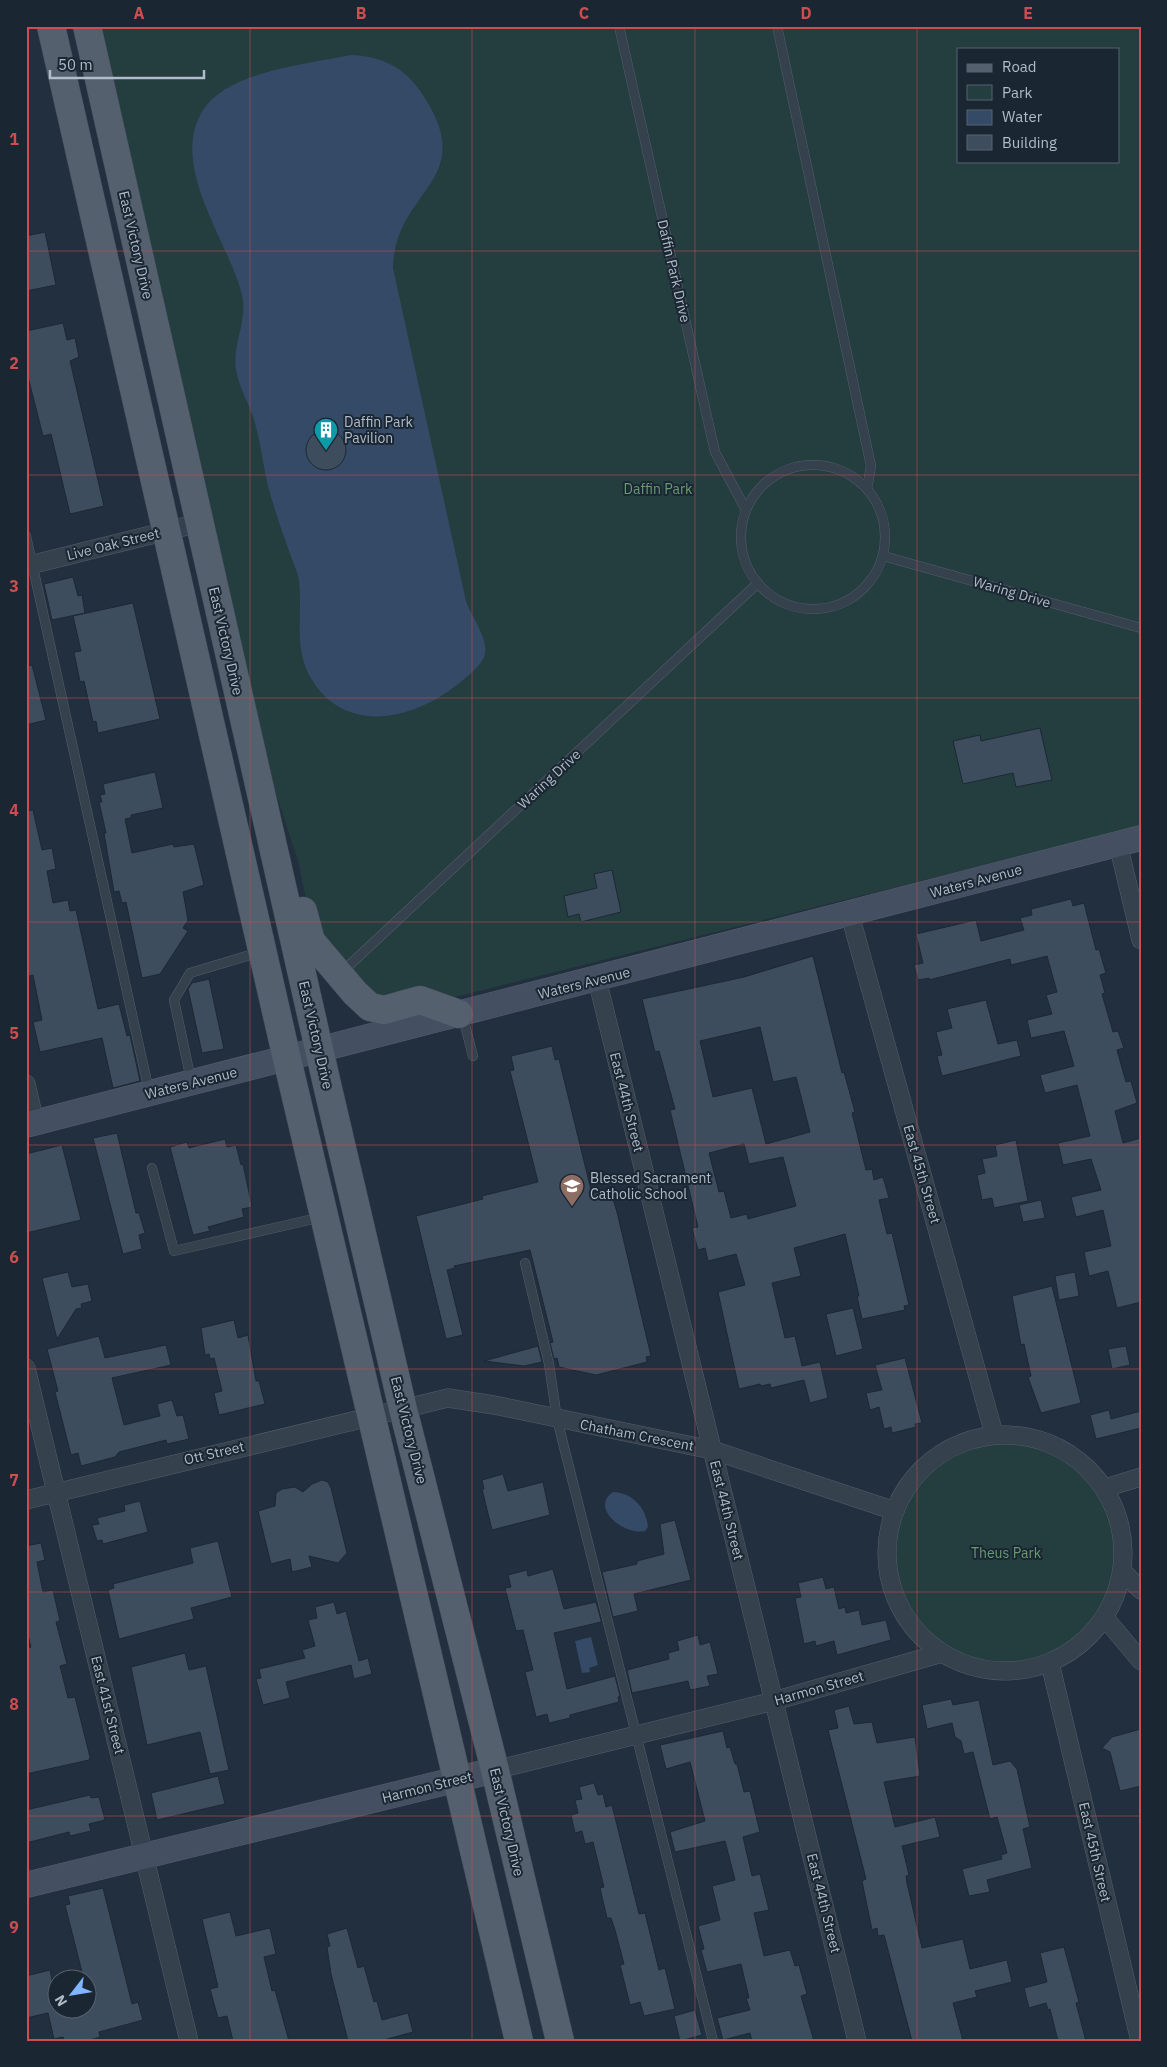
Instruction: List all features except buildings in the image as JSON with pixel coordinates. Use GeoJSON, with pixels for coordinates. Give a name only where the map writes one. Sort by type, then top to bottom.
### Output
{"type":"FeatureCollection","features":[{"type":"Feature","properties":{"kind":"main road"},"geometry":{"type":"LineString","coordinates":[[51,26],[286,1059],[519,2041]]}},
{"type":"Feature","properties":{"kind":"main road","name":"East Victory Drive"},"geometry":{"type":"LineString","coordinates":[[84,29],[403,1409],[495,1770],[560,2041]]}},
{"type":"Feature","properties":{"kind":"main road"},"geometry":{"type":"LineString","coordinates":[[258,783],[278,824],[311,941],[339,975],[370,1007],[384,1010],[420,1000],[461,1014]]}},
{"type":"Feature","properties":{"kind":"main road","name":"Waters Avenue"},"geometry":{"type":"LineString","coordinates":[[31,1124],[850,915],[1129,841]]}},
{"type":"Feature","properties":{"kind":"main road","name":"Harmon Street"},"geometry":{"type":"LineString","coordinates":[[26,1885],[495,1770]]}},
{"type":"Feature","properties":{"kind":"street","name":"Live Oak Street"},"geometry":{"type":"LineString","coordinates":[[29,565],[199,523]]}},
{"type":"Feature","properties":{"kind":"street"},"geometry":{"type":"LineString","coordinates":[[1129,841],[1141,940]]}},
{"type":"Feature","properties":{"kind":"street","name":"East 45th Street"},"geometry":{"type":"LineString","coordinates":[[850,915],[994,1434]]}},
{"type":"Feature","properties":{"kind":"street","name":"East 44th Street"},"geometry":{"type":"LineString","coordinates":[[596,980],[857,2041]]}},
{"type":"Feature","properties":{"kind":"street"},"geometry":{"type":"LineString","coordinates":[[26,1084],[31,1124]]}},
{"type":"Feature","properties":{"kind":"street","name":"East 41st Street"},"geometry":{"type":"LineString","coordinates":[[26,1368],[189,2041]]}},
{"type":"Feature","properties":{"kind":"street","name":"Chatham Crescent"},"geometry":{"type":"LineString","coordinates":[[403,1409],[448,1398],[712,1450],[894,1510]]}},
{"type":"Feature","properties":{"kind":"street","name":"Ott Street"},"geometry":{"type":"LineString","coordinates":[[26,1500],[403,1409]]}},
{"type":"Feature","properties":{"kind":"street"},"geometry":{"type":"LineString","coordinates":[[994,1434],[1018,1434],[1040,1439],[1077,1458],[1104,1488],[1114,1506],[1121,1526],[1124,1547],[1123,1572],[1116,1596],[1104,1618],[1092,1635],[1075,1649],[1050,1663],[1014,1671],[994,1671],[973,1667],[942,1653],[925,1639],[910,1622],[899,1604],[892,1585],[887,1552],[889,1530],[894,1510],[908,1486],[931,1460],[948,1449],[970,1439],[994,1434]]}},
{"type":"Feature","properties":{"kind":"street"},"geometry":{"type":"LineString","coordinates":[[1104,1488],[1141,1477]]}},
{"type":"Feature","properties":{"kind":"street"},"geometry":{"type":"LineString","coordinates":[[1123,1572],[1141,1590]]}},
{"type":"Feature","properties":{"kind":"street"},"geometry":{"type":"LineString","coordinates":[[1104,1618],[1141,1661]]}},
{"type":"Feature","properties":{"kind":"street","name":"Harmon Street"},"geometry":{"type":"LineString","coordinates":[[495,1770],[774,1701],[942,1653]]}},
{"type":"Feature","properties":{"kind":"street","name":"East 45th Street"},"geometry":{"type":"LineString","coordinates":[[1050,1663],[1140,2041]]}},
{"type":"Feature","properties":{"kind":"lane","name":"Daffin Park Drive"},"geometry":{"type":"LineString","coordinates":[[619,26],[715,452],[746,510]]}},
{"type":"Feature","properties":{"kind":"lane"},"geometry":{"type":"LineString","coordinates":[[777,26],[871,466],[867,489]]}},
{"type":"Feature","properties":{"kind":"lane"},"geometry":{"type":"LineString","coordinates":[[825,465],[848,474],[867,489],[877,503],[883,520],[885,538],[883,556],[874,576],[859,593],[840,604],[818,609],[796,607],[775,598],[758,583],[748,567],[742,548],[742,528],[746,510],[759,489],[778,474],[801,466],[825,465]]}},
{"type":"Feature","properties":{"kind":"lane"},"geometry":{"type":"LineString","coordinates":[[26,536],[29,565],[149,1094]]}},
{"type":"Feature","properties":{"kind":"lane","name":"Waring Drive"},"geometry":{"type":"LineString","coordinates":[[883,556],[1141,628]]}},
{"type":"Feature","properties":{"kind":"lane","name":"Waring Drive"},"geometry":{"type":"LineString","coordinates":[[339,975],[758,583]]}},
{"type":"Feature","properties":{"kind":"lane"},"geometry":{"type":"LineString","coordinates":[[192,1083],[174,1000],[190,973],[262,951]]}},
{"type":"Feature","properties":{"kind":"lane"},"geometry":{"type":"LineString","coordinates":[[461,1014],[473,1056]]}},
{"type":"Feature","properties":{"kind":"lane"},"geometry":{"type":"LineString","coordinates":[[152,1168],[174,1251],[324,1217]]}},
{"type":"Feature","properties":{"kind":"lane"},"geometry":{"type":"LineString","coordinates":[[525,1263],[549,1364],[557,1419],[713,2041]]}},
{"type":"Feature","properties":{"kind":"green space","name":"Daffin Park"},"geometry":{"type":"Polygon","coordinates":[[[100,26],[1141,26],[1141,826],[447,999],[371,999],[310,919],[298,861],[260,745],[100,26]]]}},
{"type":"Feature","properties":{"kind":"green space","name":"Theus Park"},"geometry":{"type":"Polygon","coordinates":[[[994,1435],[1018,1435],[1040,1440],[1062,1449],[1090,1469],[1104,1487],[1115,1508],[1122,1530],[1124,1553],[1122,1576],[1115,1598],[1104,1619],[1090,1637],[1062,1657],[1040,1666],[1018,1671],[994,1671],[972,1666],[950,1657],[922,1637],[902,1609],[893,1587],[888,1565],[888,1541],[893,1519],[902,1497],[922,1469],[950,1449],[972,1440],[994,1435]]]}},
{"type":"Feature","properties":{"kind":"water"},"geometry":{"type":"Polygon","coordinates":[[[351,55],[372,58],[391,64],[407,76],[421,92],[437,122],[443,146],[439,166],[431,183],[407,219],[397,241],[393,268],[466,601],[482,634],[485,647],[484,658],[479,665],[445,694],[403,713],[381,716],[360,715],[340,708],[323,694],[308,673],[301,649],[300,587],[298,575],[268,486],[255,423],[236,370],[236,351],[243,314],[242,295],[205,203],[192,155],[194,132],[203,110],[215,97],[231,86],[270,71],[351,55]]]}},
{"type":"Feature","properties":{"kind":"water"},"geometry":{"type":"Polygon","coordinates":[[[613,1492],[627,1495],[637,1503],[647,1520],[648,1527],[645,1531],[628,1529],[612,1519],[607,1513],[605,1506],[607,1498],[613,1492]]]}},
{"type":"Feature","properties":{"kind":"water"},"geometry":{"type":"Polygon","coordinates":[[[591,1637],[598,1665],[589,1668],[590,1672],[582,1673],[575,1641],[591,1637]]]}},
{"type":"Feature","properties":{"kind":"place","name":"Daffin Park Pavilion"},"geometry":{"type":"Point","coordinates":[326,451]}},
{"type":"Feature","properties":{"kind":"place","name":"Blessed Sacrament Catholic School"},"geometry":{"type":"Point","coordinates":[572,1207]}}]}
